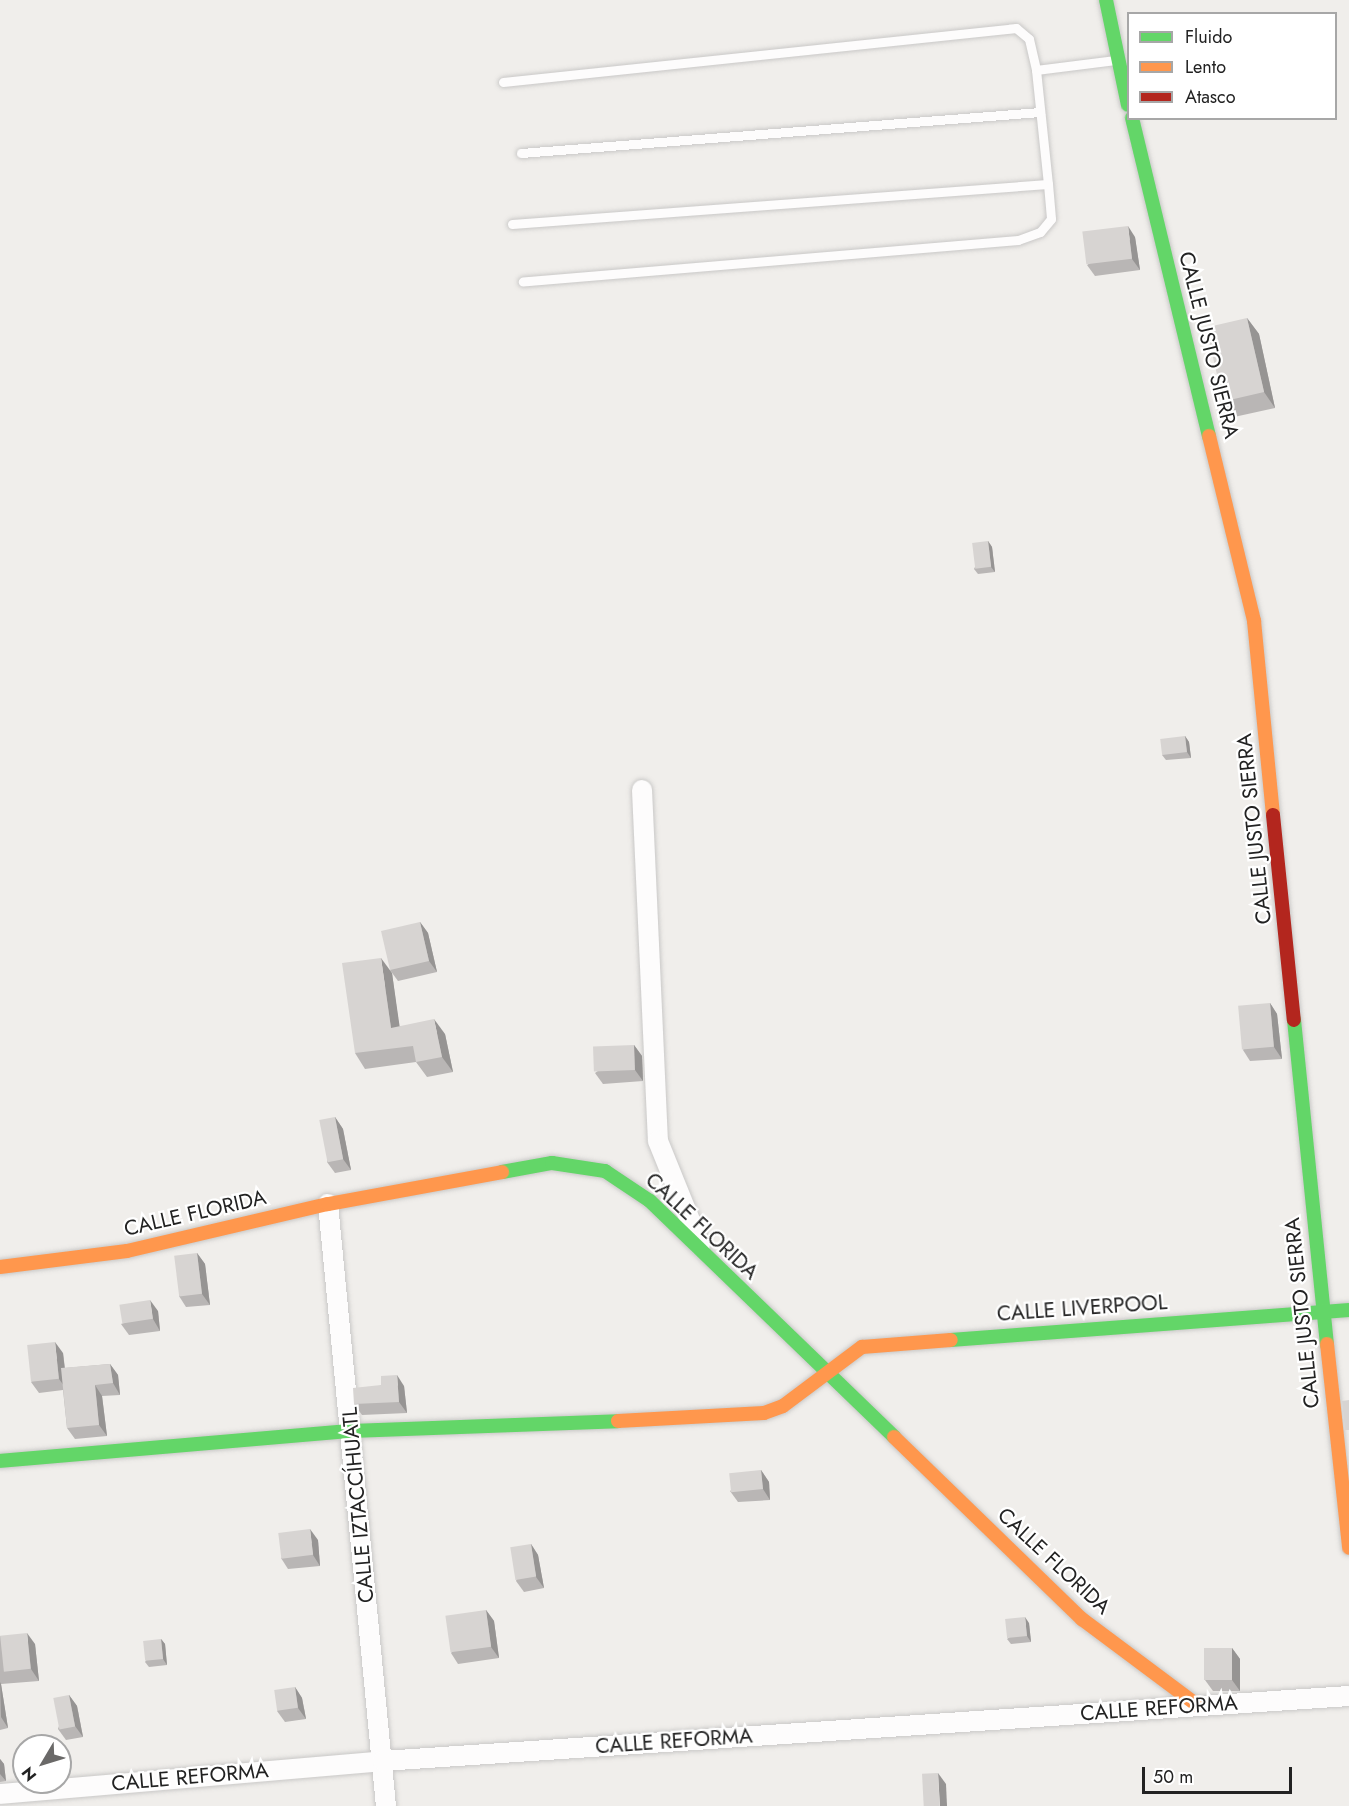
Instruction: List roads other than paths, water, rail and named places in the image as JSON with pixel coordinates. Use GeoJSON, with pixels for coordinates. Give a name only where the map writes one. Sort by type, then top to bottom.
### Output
{"type":"FeatureCollection","features":[{"type":"Feature","properties":{"kind":"street"},"geometry":{"type":"LineString","coordinates":[[1106,0],[1127,100]]}},
{"type":"Feature","properties":{"kind":"street","name":"CALLE JUSTO SIERRA"},"geometry":{"type":"LineString","coordinates":[[1132,120],[1254,621],[1323,1312],[1349,1548]]}},
{"type":"Feature","properties":{"kind":"street"},"geometry":{"type":"LineString","coordinates":[[642,790],[658,1141],[703,1253]]}},
{"type":"Feature","properties":{"kind":"street","name":"CALLE FLORIDA"},"geometry":{"type":"LineString","coordinates":[[0,1268],[127,1251],[328,1204],[552,1163],[605,1171],[650,1201],[1082,1619],[1197,1705]]}},
{"type":"Feature","properties":{"kind":"street","name":"CALLE IZTACCÍHUATL"},"geometry":{"type":"LineString","coordinates":[[328,1204],[387,1806]]}},
{"type":"Feature","properties":{"kind":"street","name":"CALLE LIVERPOOL"},"geometry":{"type":"LineString","coordinates":[[0,1461],[351,1431],[745,1416],[764,1413],[783,1406],[862,1347],[1349,1310]]}},
{"type":"Feature","properties":{"kind":"street","name":"CALLE REFORMA"},"geometry":{"type":"LineString","coordinates":[[0,1794],[383,1761],[1349,1696]]}},
{"type":"Feature","properties":{"kind":"lane"},"geometry":{"type":"LineString","coordinates":[[503,82],[1016,28],[1029,39],[1036,70],[1048,184],[1051,219],[1040,232],[1018,240],[523,282]]}},
{"type":"Feature","properties":{"kind":"lane"},"geometry":{"type":"LineString","coordinates":[[1036,70],[1118,60]]}},
{"type":"Feature","properties":{"kind":"lane"},"geometry":{"type":"LineString","coordinates":[[521,153],[1040,112]]}},
{"type":"Feature","properties":{"kind":"lane"},"geometry":{"type":"LineString","coordinates":[[512,224],[1048,184]]}}]}
